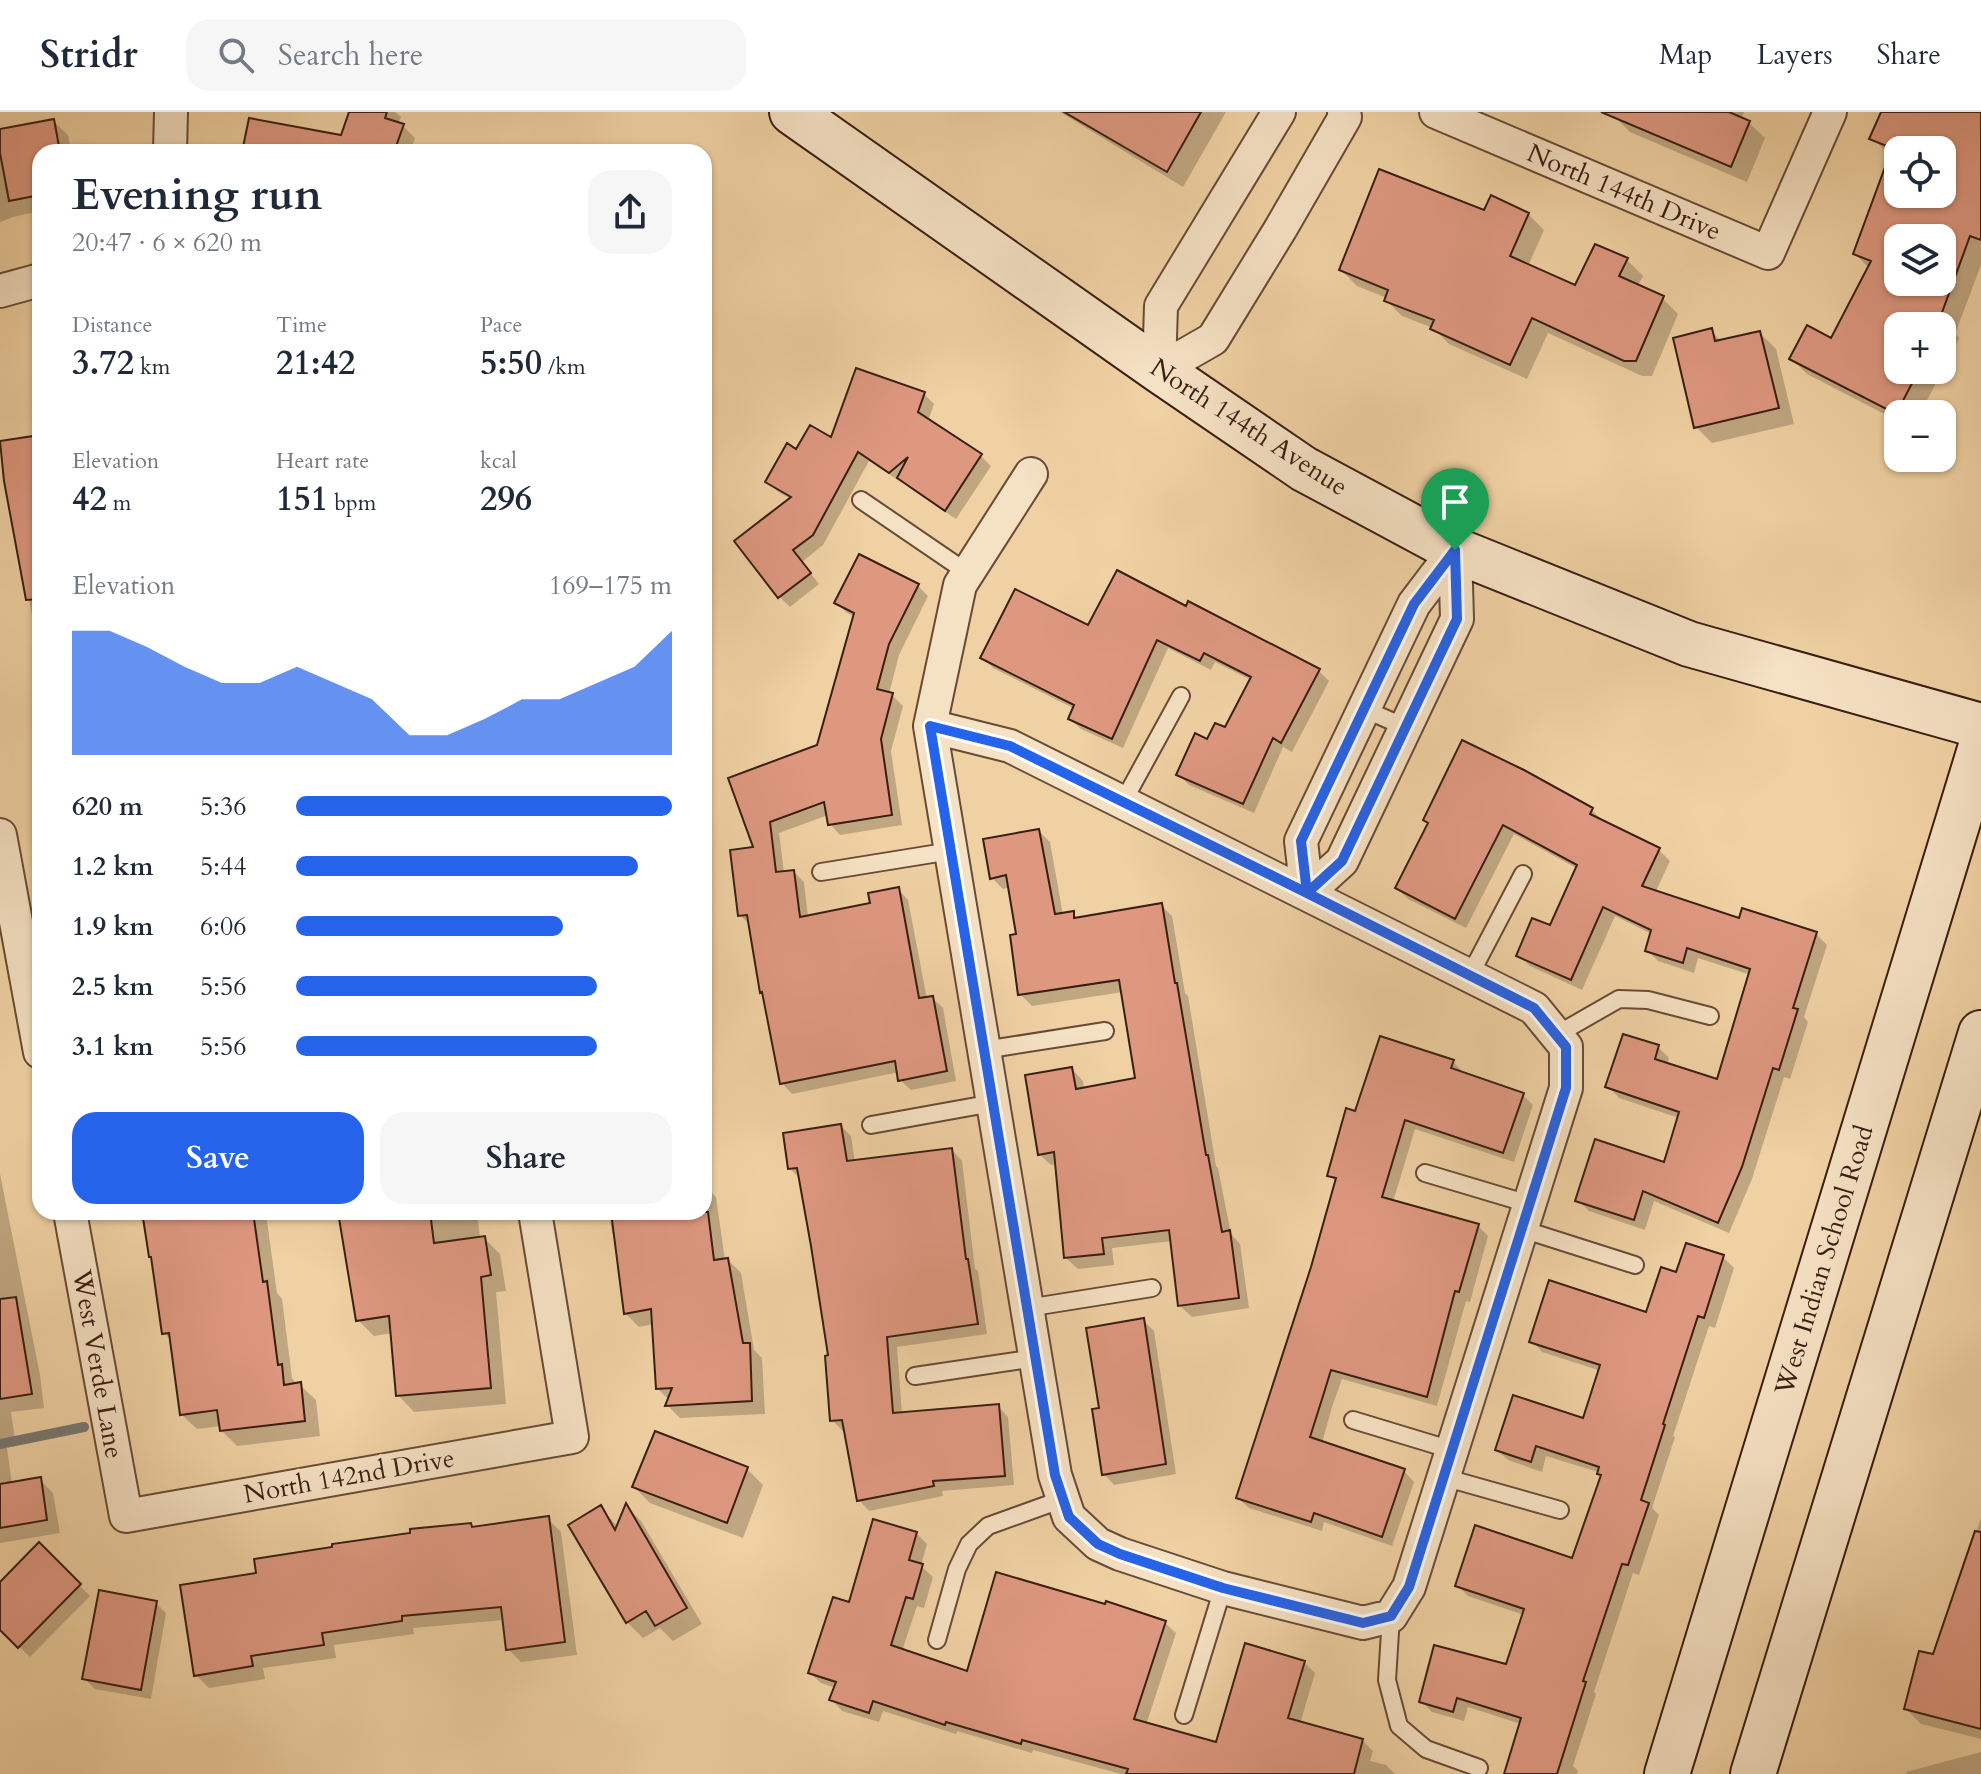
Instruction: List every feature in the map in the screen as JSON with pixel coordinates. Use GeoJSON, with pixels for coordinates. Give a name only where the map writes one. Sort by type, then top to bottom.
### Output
{"type":"FeatureCollection","features":[{"type":"Feature","properties":{"kind":"main road","name":"North 144th Avenue"},"geometry":{"type":"LineString","coordinates":[[792,112],[1304,469],[1455,550],[1689,644],[1981,726]]}},
{"type":"Feature","properties":{"kind":"main road","name":"West Indian School Road"},"geometry":{"type":"LineString","coordinates":[[1667,1774],[1981,746]]}},
{"type":"Feature","properties":{"kind":"main road"},"geometry":{"type":"LineString","coordinates":[[1753,1774],[1981,1033]]}},
{"type":"Feature","properties":{"kind":"street"},"geometry":{"type":"LineString","coordinates":[[170,144],[171,112]]}},
{"type":"Feature","properties":{"kind":"street"},"geometry":{"type":"LineString","coordinates":[[1159,370],[1161,306],[1279,112]]}},
{"type":"Feature","properties":{"kind":"street"},"geometry":{"type":"LineString","coordinates":[[1159,370],[1213,339],[1288,216],[1345,117],[1344,112]]}},
{"type":"Feature","properties":{"kind":"street","name":"North 144th Drive"},"geometry":{"type":"LineString","coordinates":[[1436,112],[1768,253],[1830,112]]}},
{"type":"Feature","properties":{"kind":"street"},"geometry":{"type":"LineString","coordinates":[[0,291],[32,282]]}},
{"type":"Feature","properties":{"kind":"street"},"geometry":{"type":"LineString","coordinates":[[930,726],[1010,746],[1307,893],[1534,1008],[1561,1041],[1566,1088],[1409,1587],[1391,1616],[1363,1623],[1223,1588],[1120,1554],[1098,1544],[1069,1517],[1055,1475],[930,726],[960,585],[1031,474]]}},
{"type":"Feature","properties":{"kind":"street"},"geometry":{"type":"LineString","coordinates":[[1307,893],[1301,841],[1414,604],[1455,550]]}},
{"type":"Feature","properties":{"kind":"street"},"geometry":{"type":"LineString","coordinates":[[1307,893],[1342,861],[1457,619],[1455,550]]}},
{"type":"Feature","properties":{"kind":"street"},"geometry":{"type":"LineString","coordinates":[[0,835],[32,1009]]}},
{"type":"Feature","properties":{"kind":"street","name":"West Verde Lane"},"geometry":{"type":"LineString","coordinates":[[71,1220],[126,1516]]}},
{"type":"Feature","properties":{"kind":"street","name":"North 142nd Drive"},"geometry":{"type":"LineString","coordinates":[[126,1516],[572,1437],[536,1220]]}},
{"type":"Feature","properties":{"kind":"lane"},"geometry":{"type":"LineString","coordinates":[[861,500],[968,573]]}},
{"type":"Feature","properties":{"kind":"lane"},"geometry":{"type":"LineString","coordinates":[[1123,802],[1181,696]]}},
{"type":"Feature","properties":{"kind":"lane"},"geometry":{"type":"LineString","coordinates":[[1364,709],[1405,727]]}},
{"type":"Feature","properties":{"kind":"lane"},"geometry":{"type":"LineString","coordinates":[[821,872],[951,851]]}},
{"type":"Feature","properties":{"kind":"lane"},"geometry":{"type":"LineString","coordinates":[[1470,975],[1523,874]]}},
{"type":"Feature","properties":{"kind":"lane"},"geometry":{"type":"LineString","coordinates":[[1561,1041],[1619,999],[1648,1000],[1710,1016]]}},
{"type":"Feature","properties":{"kind":"lane"},"geometry":{"type":"LineString","coordinates":[[984,1050],[1105,1031]]}},
{"type":"Feature","properties":{"kind":"lane"},"geometry":{"type":"LineString","coordinates":[[871,1125],[993,1103]]}},
{"type":"Feature","properties":{"kind":"lane"},"geometry":{"type":"LineString","coordinates":[[1425,1173],[1635,1265]]}},
{"type":"Feature","properties":{"kind":"lane"},"geometry":{"type":"LineString","coordinates":[[1027,1308],[1152,1288]]}},
{"type":"Feature","properties":{"kind":"lane"},"geometry":{"type":"LineString","coordinates":[[915,1376],[1036,1358]]}},
{"type":"Feature","properties":{"kind":"lane"},"geometry":{"type":"LineString","coordinates":[[1353,1420],[1448,1464],[1560,1510]]}},
{"type":"Feature","properties":{"kind":"lane"},"geometry":{"type":"LineString","coordinates":[[937,1640],[957,1569],[969,1544],[988,1526],[1063,1499]]}},
{"type":"Feature","properties":{"kind":"lane"},"geometry":{"type":"LineString","coordinates":[[1184,1715],[1223,1588]]}},
{"type":"Feature","properties":{"kind":"lane"},"geometry":{"type":"LineString","coordinates":[[1391,1616],[1387,1680],[1399,1726],[1426,1749],[1479,1768]]}},
{"type":"Feature","properties":{"kind":"building"},"geometry":{"type":"Polygon","coordinates":[[[349,112],[387,112],[385,118],[404,124],[397,144],[244,144],[249,118],[341,135],[349,112]]]}},
{"type":"Feature","properties":{"kind":"building"},"geometry":{"type":"Polygon","coordinates":[[[1064,112],[1201,112],[1167,172],[1064,112]]]}},
{"type":"Feature","properties":{"kind":"building"},"geometry":{"type":"Polygon","coordinates":[[[1601,112],[1729,112],[1750,121],[1731,167],[1601,112]]]}},
{"type":"Feature","properties":{"kind":"building"},"geometry":{"type":"Polygon","coordinates":[[[1881,112],[1981,112],[1981,240],[1970,236],[1956,274],[1956,224],[1884,224],[1884,296],[1948,296],[1942,312],[1884,312],[1884,384],[1912,384],[1903,400],[1884,400],[1884,408],[1789,359],[1807,325],[1831,338],[1871,261],[1853,254],[1884,170],[1884,208],[1956,208],[1956,136],[1884,136],[1884,145],[1869,139],[1881,112]]]}},
{"type":"Feature","properties":{"kind":"building"},"geometry":{"type":"Polygon","coordinates":[[[54,119],[59,144],[32,144],[32,197],[9,201],[0,153],[0,129],[54,119]]]}},
{"type":"Feature","properties":{"kind":"building"},"geometry":{"type":"Polygon","coordinates":[[[1379,169],[1484,210],[1491,195],[1529,213],[1510,256],[1575,285],[1595,244],[1628,258],[1619,276],[1664,296],[1636,361],[1624,361],[1532,318],[1510,365],[1430,329],[1434,320],[1384,301],[1388,290],[1339,270],[1379,169]]]}},
{"type":"Feature","properties":{"kind":"building"},"geometry":{"type":"Polygon","coordinates":[[[1712,328],[1715,341],[1760,331],[1779,408],[1694,428],[1673,338],[1712,328]]]}},
{"type":"Feature","properties":{"kind":"building"},"geometry":{"type":"Polygon","coordinates":[[[856,368],[925,392],[918,412],[982,454],[945,511],[897,478],[908,457],[889,473],[858,452],[813,535],[793,550],[811,573],[778,598],[734,541],[791,497],[765,482],[787,443],[796,449],[810,425],[831,437],[856,368]]]}},
{"type":"Feature","properties":{"kind":"building"},"geometry":{"type":"Polygon","coordinates":[[[32,436],[32,600],[26,600],[4,481],[0,441],[32,436]]]}},
{"type":"Feature","properties":{"kind":"building"},"geometry":{"type":"Polygon","coordinates":[[[859,554],[919,584],[889,644],[877,689],[893,693],[881,739],[892,815],[828,825],[824,802],[770,822],[776,872],[794,870],[800,917],[870,903],[868,893],[899,887],[919,998],[933,996],[947,1071],[898,1081],[895,1061],[780,1084],[747,915],[738,916],[730,850],[753,847],[728,778],[817,745],[854,613],[834,603],[859,554]]]}},
{"type":"Feature","properties":{"kind":"building"},"geometry":{"type":"Polygon","coordinates":[[[1117,570],[1186,606],[1188,601],[1320,669],[1281,743],[1273,738],[1243,804],[1176,775],[1195,733],[1207,739],[1215,723],[1225,727],[1251,677],[1204,653],[1200,661],[1157,640],[1112,739],[1068,719],[1074,705],[980,658],[1015,589],[1088,625],[1117,570]]]}},
{"type":"Feature","properties":{"kind":"building"},"geometry":{"type":"Polygon","coordinates":[[[1462,740],[1593,808],[1590,814],[1660,848],[1642,886],[1739,918],[1742,908],[1817,932],[1793,1008],[1798,1009],[1779,1070],[1773,1068],[1742,1167],[1718,1223],[1643,1191],[1634,1220],[1575,1201],[1595,1139],[1664,1162],[1679,1112],[1605,1087],[1623,1034],[1659,1045],[1655,1059],[1717,1079],[1750,969],[1687,948],[1683,963],[1645,951],[1651,930],[1603,907],[1571,980],[1516,956],[1532,918],[1550,925],[1577,865],[1503,825],[1455,919],[1395,888],[1428,823],[1423,820],[1462,740]]]}},
{"type":"Feature","properties":{"kind":"building"},"geometry":{"type":"Polygon","coordinates":[[[1039,829],[1055,914],[1074,911],[1074,918],[1162,903],[1206,1155],[1222,1232],[1230,1230],[1239,1298],[1178,1306],[1169,1230],[1102,1238],[1104,1254],[1064,1258],[1054,1152],[1038,1155],[1025,1075],[1072,1067],[1076,1089],[1135,1078],[1119,980],[1018,995],[1010,935],[1016,934],[1006,875],[990,879],[983,839],[1039,829]]]}},
{"type":"Feature","properties":{"kind":"building"},"geometry":{"type":"Polygon","coordinates":[[[1380,1036],[1454,1060],[1451,1068],[1524,1093],[1503,1153],[1405,1120],[1382,1197],[1479,1224],[1459,1292],[1455,1291],[1427,1397],[1331,1370],[1310,1437],[1405,1469],[1382,1537],[1314,1513],[1311,1522],[1236,1498],[1311,1267],[1336,1178],[1327,1176],[1346,1108],[1355,1111],[1380,1036]]]}},
{"type":"Feature","properties":{"kind":"building"},"geometry":{"type":"Polygon","coordinates":[[[841,1124],[847,1161],[952,1148],[978,1324],[887,1337],[893,1413],[999,1404],[1005,1476],[933,1481],[934,1486],[857,1501],[842,1420],[830,1421],[825,1356],[828,1355],[811,1246],[797,1168],[788,1169],[783,1133],[841,1124]]]}},
{"type":"Feature","properties":{"kind":"building"},"geometry":{"type":"Polygon","coordinates":[[[143,1220],[254,1220],[263,1282],[267,1281],[278,1365],[282,1364],[284,1385],[301,1382],[305,1421],[220,1431],[217,1410],[180,1415],[169,1333],[162,1334],[143,1220]]]}},
{"type":"Feature","properties":{"kind":"building"},"geometry":{"type":"Polygon","coordinates":[[[339,1220],[431,1220],[434,1243],[485,1236],[491,1275],[481,1277],[491,1388],[396,1396],[389,1316],[356,1321],[339,1220]]]}},
{"type":"Feature","properties":{"kind":"building"},"geometry":{"type":"Polygon","coordinates":[[[612,1220],[709,1220],[714,1260],[728,1258],[743,1343],[750,1343],[752,1401],[665,1406],[672,1388],[656,1389],[651,1309],[624,1314],[612,1220]]]}},
{"type":"Feature","properties":{"kind":"building"},"geometry":{"type":"Polygon","coordinates":[[[1686,1243],[1724,1255],[1704,1318],[1698,1316],[1663,1424],[1641,1500],[1649,1503],[1628,1565],[1622,1564],[1583,1681],[1586,1682],[1557,1774],[1504,1774],[1521,1718],[1457,1698],[1453,1712],[1419,1702],[1434,1645],[1506,1664],[1524,1609],[1455,1586],[1475,1525],[1572,1558],[1601,1475],[1597,1474],[1599,1467],[1536,1446],[1531,1462],[1495,1450],[1513,1395],[1583,1418],[1600,1365],[1529,1342],[1549,1280],[1646,1312],[1661,1267],[1676,1272],[1686,1243]]]}},
{"type":"Feature","properties":{"kind":"building"},"geometry":{"type":"Polygon","coordinates":[[[16,1297],[32,1394],[0,1399],[0,1299],[16,1297]]]}},
{"type":"Feature","properties":{"kind":"building"},"geometry":{"type":"Polygon","coordinates":[[[1144,1318],[1166,1464],[1102,1475],[1092,1409],[1099,1408],[1086,1328],[1144,1318]]]}},
{"type":"Feature","properties":{"kind":"building"},"geometry":{"type":"Polygon","coordinates":[[[655,1431],[748,1467],[727,1523],[632,1487],[655,1431]]]}},
{"type":"Feature","properties":{"kind":"building"},"geometry":{"type":"Polygon","coordinates":[[[41,1477],[47,1520],[0,1528],[0,1484],[41,1477]]]}},
{"type":"Feature","properties":{"kind":"building"},"geometry":{"type":"Polygon","coordinates":[[[626,1503],[687,1608],[655,1626],[646,1611],[626,1623],[568,1525],[601,1505],[615,1530],[626,1503]]]}},
{"type":"Feature","properties":{"kind":"building"},"geometry":{"type":"Polygon","coordinates":[[[549,1516],[565,1642],[506,1650],[501,1607],[402,1616],[402,1621],[322,1633],[324,1645],[251,1656],[253,1666],[194,1676],[180,1585],[256,1573],[254,1559],[410,1533],[410,1529],[471,1523],[472,1527],[549,1516]]]}},
{"type":"Feature","properties":{"kind":"building"},"geometry":{"type":"Polygon","coordinates":[[[873,1519],[917,1532],[909,1560],[923,1564],[913,1599],[906,1597],[891,1645],[967,1671],[996,1572],[1105,1604],[1106,1601],[1166,1621],[1134,1719],[1216,1742],[1245,1643],[1305,1661],[1288,1718],[1363,1739],[1354,1774],[1126,1774],[1128,1769],[1022,1740],[1021,1744],[946,1722],[945,1725],[873,1701],[869,1713],[829,1700],[836,1682],[808,1673],[833,1597],[849,1602],[873,1519]]]}},
{"type":"Feature","properties":{"kind":"building"},"geometry":{"type":"Polygon","coordinates":[[[1975,1531],[1981,1532],[1981,1729],[1904,1709],[1919,1651],[1933,1654],[1975,1531]]]}},
{"type":"Feature","properties":{"kind":"building"},"geometry":{"type":"Polygon","coordinates":[[[39,1542],[81,1584],[18,1648],[0,1630],[0,1582],[39,1542]]]}},
{"type":"Feature","properties":{"kind":"building"},"geometry":{"type":"Polygon","coordinates":[[[99,1590],[157,1601],[141,1690],[82,1679],[99,1590]]]}},
{"type":"Feature","properties":{"kind":"waterway"},"geometry":{"type":"LineString","coordinates":[[0,1444],[84,1427]]}},
{"type":"Feature","properties":{"kind":"route"},"geometry":{"type":"LineString","coordinates":[[1455,550],[1414,604],[1301,841],[1307,893],[1010,746],[930,726],[1055,1475],[1069,1517],[1098,1544],[1120,1554],[1223,1588],[1363,1623],[1391,1616],[1409,1587],[1566,1088],[1566,1047],[1534,1008],[1307,893],[1342,861],[1457,619],[1455,550]]}}]}
